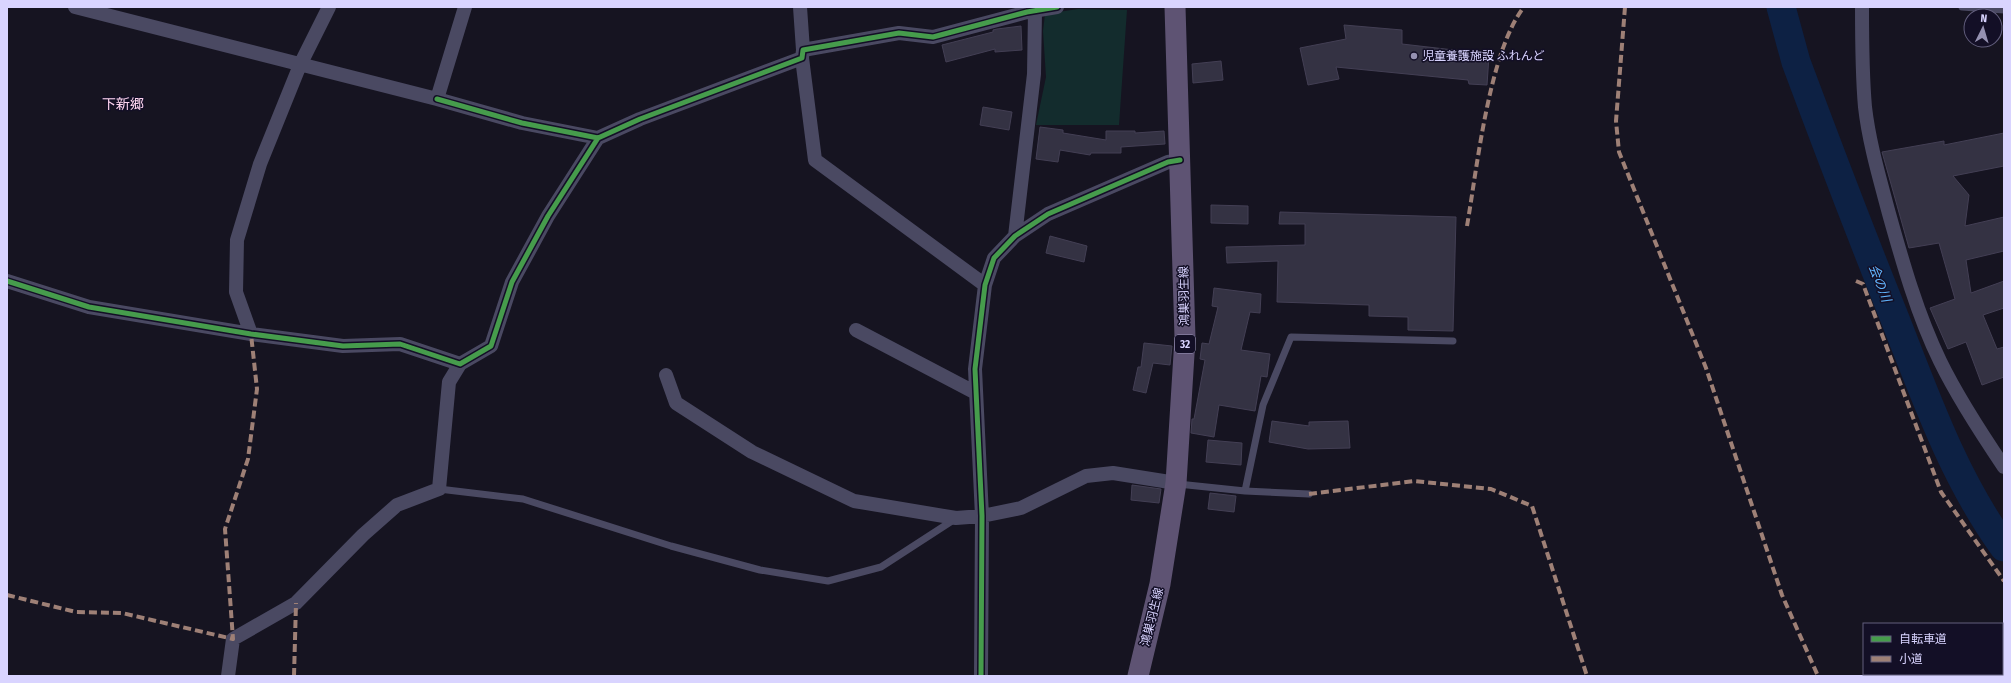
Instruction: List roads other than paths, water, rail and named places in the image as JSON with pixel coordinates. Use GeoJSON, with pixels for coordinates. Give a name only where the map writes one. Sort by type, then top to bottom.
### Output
{"type":"FeatureCollection","features":[{"type":"Feature","properties":{"kind":"main road","name":"鴻巣羽生線"},"geometry":{"type":"LineString","coordinates":[[1138,676],[1160,584],[1176,483],[1185,338],[1175,7]]}},
{"type":"Feature","properties":{"kind":"street"},"geometry":{"type":"LineString","coordinates":[[75,7],[522,122],[598,138]]}},
{"type":"Feature","properties":{"kind":"street"},"geometry":{"type":"LineString","coordinates":[[251,334],[236,292],[237,240],[260,164],[300,65],[329,7]]}},
{"type":"Feature","properties":{"kind":"street"},"geometry":{"type":"LineString","coordinates":[[437,99],[465,7]]}},
{"type":"Feature","properties":{"kind":"street"},"geometry":{"type":"LineString","coordinates":[[800,7],[802,54],[815,160],[985,285]]}},
{"type":"Feature","properties":{"kind":"street"},"geometry":{"type":"LineString","coordinates":[[228,676],[233,639],[296,603],[363,535],[397,505],[439,489],[449,382],[460,364],[490,346],[512,282],[548,216],[598,138],[640,119],[802,54],[899,33],[933,37],[1035,11],[1057,7]]}},
{"type":"Feature","properties":{"kind":"street"},"geometry":{"type":"LineString","coordinates":[[1862,7],[1862,64],[1865,108],[1876,165],[1897,241],[1920,311],[1940,360],[1981,434],[2004,467]]}},
{"type":"Feature","properties":{"kind":"street"},"geometry":{"type":"LineString","coordinates":[[1015,236],[1034,74],[1035,11]]}},
{"type":"Feature","properties":{"kind":"street"},"geometry":{"type":"LineString","coordinates":[[981,676],[982,516],[975,370],[985,285],[994,258],[1015,236],[1048,214],[1168,162],[1180,160]]}},
{"type":"Feature","properties":{"kind":"street"},"geometry":{"type":"LineString","coordinates":[[7,281],[89,307],[251,334],[343,346],[400,344],[460,364]]}},
{"type":"Feature","properties":{"kind":"street"},"geometry":{"type":"LineString","coordinates":[[856,330],[976,393]]}},
{"type":"Feature","properties":{"kind":"street"},"geometry":{"type":"LineString","coordinates":[[666,375],[676,403],[752,452],[854,501],[956,518],[982,516],[1021,508],[1086,476],[1113,473],[1176,483]]}},
{"type":"Feature","properties":{"kind":"lane"},"geometry":{"type":"LineString","coordinates":[[1962,7],[1979,8]]}},
{"type":"Feature","properties":{"kind":"lane"},"geometry":{"type":"LineString","coordinates":[[1245,491],[1262,405],[1291,337],[1453,341]]}},
{"type":"Feature","properties":{"kind":"lane"},"geometry":{"type":"LineString","coordinates":[[1176,483],[1245,491],[1309,494]]}},
{"type":"Feature","properties":{"kind":"lane"},"geometry":{"type":"LineString","coordinates":[[439,489],[523,499],[671,546],[760,570],[828,581],[881,568],[956,518]]}},
{"type":"Feature","properties":{"kind":"waterway","name":"会の川"},"geometry":{"type":"LineString","coordinates":[[1781,7],[1796,62],[1857,223],[1930,408],[1942,437],[1970,493],[1986,521],[2004,547]]}},
{"type":"Feature","properties":{"kind":"place","name":"児童養護施設 ふれんど"},"geometry":{"type":"Point","coordinates":[1414,56]}},
{"type":"Feature","properties":{"kind":"district","name":"下新郷"},"geometry":{"type":"Point","coordinates":[123,104]}}]}
